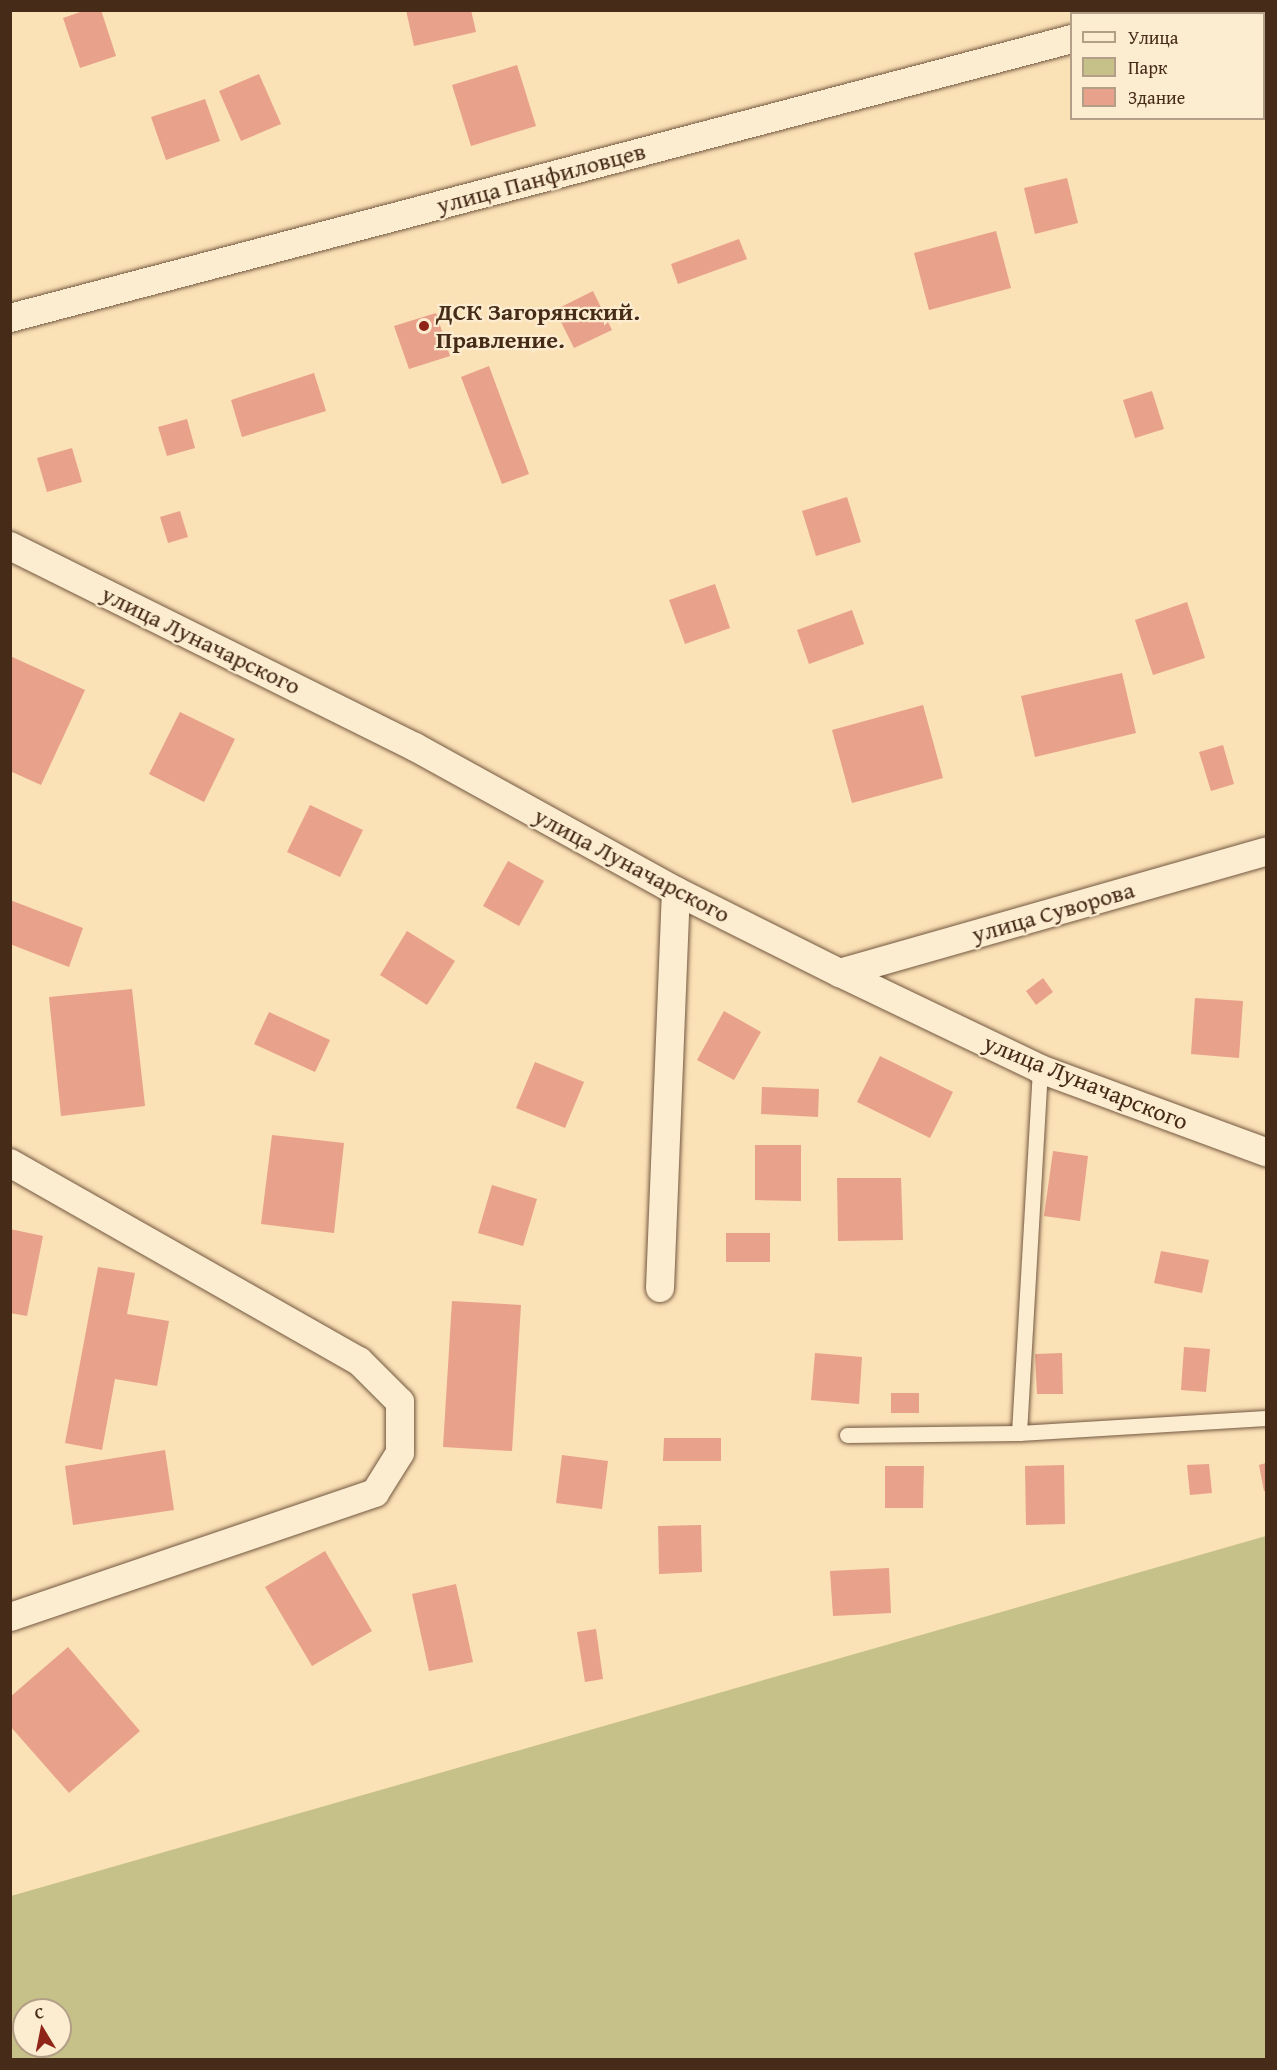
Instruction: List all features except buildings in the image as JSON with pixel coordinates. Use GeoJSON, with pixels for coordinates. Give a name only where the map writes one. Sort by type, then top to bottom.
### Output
{"type":"FeatureCollection","features":[{"type":"Feature","properties":{"kind":"street","name":"улица Панфиловцев"},"geometry":{"type":"LineString","coordinates":[[10,318],[1070,39]]}},
{"type":"Feature","properties":{"kind":"street","name":"улица Луначарского"},"geometry":{"type":"LineString","coordinates":[[10,546],[415,747],[676,891],[840,973],[1040,1069],[1266,1152]]}},
{"type":"Feature","properties":{"kind":"street","name":"улица Суворова"},"geometry":{"type":"LineString","coordinates":[[840,973],[1266,852]]}},
{"type":"Feature","properties":{"kind":"street"},"geometry":{"type":"LineString","coordinates":[[660,1288],[676,891]]}},
{"type":"Feature","properties":{"kind":"street"},"geometry":{"type":"LineString","coordinates":[[10,1163],[359,1361],[400,1402],[400,1453],[375,1493],[10,1617]]}},
{"type":"Feature","properties":{"kind":"lane"},"geometry":{"type":"LineString","coordinates":[[1019,1433],[1040,1069]]}},
{"type":"Feature","properties":{"kind":"lane"},"geometry":{"type":"LineString","coordinates":[[848,1435],[1019,1433],[1266,1418]]}},
{"type":"Feature","properties":{"kind":"green space"},"geometry":{"type":"Polygon","coordinates":[[[1266,1536],[1266,2059],[11,2059],[11,1896],[1266,1536]]]}},
{"type":"Feature","properties":{"kind":"place","name":"ДСК Загорянский. Правление."},"geometry":{"type":"Point","coordinates":[424,326]}}]}
